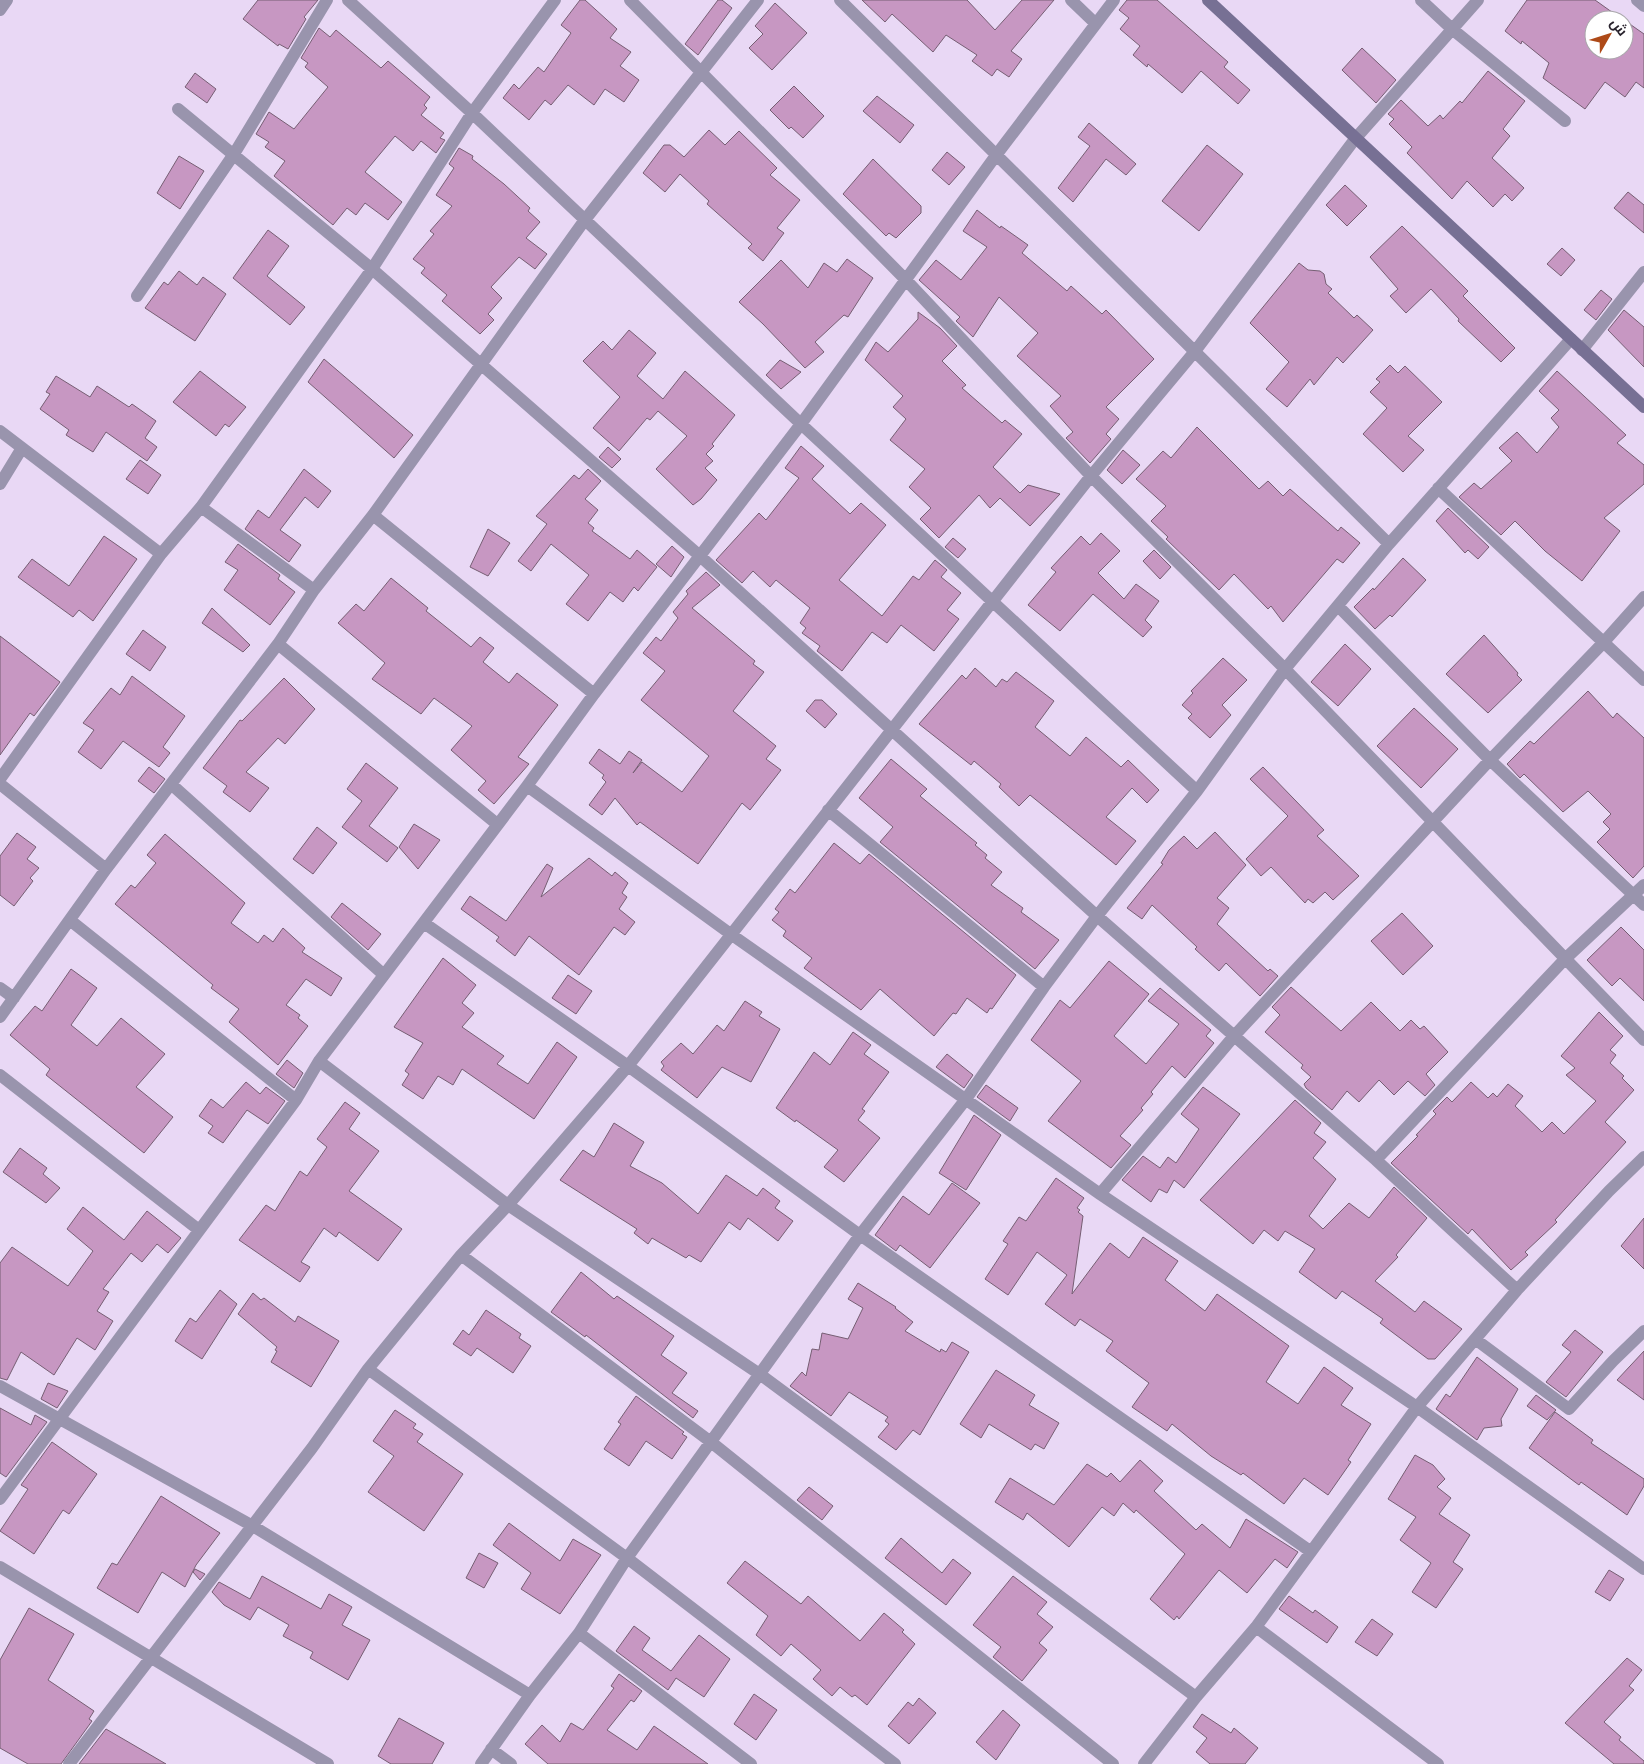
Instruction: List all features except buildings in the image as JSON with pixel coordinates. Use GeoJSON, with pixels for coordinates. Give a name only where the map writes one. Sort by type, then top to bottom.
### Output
{"type":"FeatureCollection","features":[{"type":"Feature","properties":{"kind":"street"},"geometry":{"type":"LineString","coordinates":[[0,10],[7,0]]}},
{"type":"Feature","properties":{"kind":"street"},"geometry":{"type":"LineString","coordinates":[[137,296],[234,154],[327,0]]}},
{"type":"Feature","properties":{"kind":"street"},"geometry":{"type":"LineString","coordinates":[[348,0],[472,113],[584,221],[801,424],[1197,791]]}},
{"type":"Feature","properties":{"kind":"street"},"geometry":{"type":"LineString","coordinates":[[0,779],[161,554],[201,507],[372,269],[472,113],[555,0]]}},
{"type":"Feature","properties":{"kind":"street"},"geometry":{"type":"LineString","coordinates":[[630,0],[906,280],[1090,476],[1285,669],[1644,1040]]}},
{"type":"Feature","properties":{"kind":"street"},"geometry":{"type":"LineString","coordinates":[[0,1017],[71,921],[106,869],[278,644],[314,590],[373,515],[584,221],[758,0]]}},
{"type":"Feature","properties":{"kind":"street"},"geometry":{"type":"LineString","coordinates":[[840,0],[1196,350],[1389,544]]}},
{"type":"Feature","properties":{"kind":"street"},"geometry":{"type":"LineString","coordinates":[[1072,0],[1096,24]]}},
{"type":"Feature","properties":{"kind":"street"},"geometry":{"type":"LineString","coordinates":[[0,1499],[60,1420],[89,1376],[296,1100],[319,1061],[527,786],[594,694],[801,424],[997,154],[1114,0]]}},
{"type":"Feature","properties":{"kind":"street"},"geometry":{"type":"LineString","coordinates":[[1208,0],[1644,407]]}},
{"type":"Feature","properties":{"kind":"street"},"geometry":{"type":"LineString","coordinates":[[1421,0],[1452,29],[1565,121]]}},
{"type":"Feature","properties":{"kind":"street"},"geometry":{"type":"LineString","coordinates":[[69,1764],[312,1448],[368,1369],[460,1255],[508,1205],[628,1066],[732,936],[890,730],[993,602],[1090,476],[1196,350],[1355,139],[1478,0]]}},
{"type":"Feature","properties":{"kind":"street"},"geometry":{"type":"LineString","coordinates":[[1637,0],[1644,6]]}},
{"type":"Feature","properties":{"kind":"street"},"geometry":{"type":"LineString","coordinates":[[178,109],[372,269],[700,556],[1097,916],[1376,1160],[1517,1290]]}},
{"type":"Feature","properties":{"kind":"street"},"geometry":{"type":"LineString","coordinates":[[1582,350],[1644,272]]}},
{"type":"Feature","properties":{"kind":"street"},"geometry":{"type":"LineString","coordinates":[[480,1764],[530,1695],[579,1633],[627,1558],[761,1375],[860,1235],[966,1099],[1044,987],[1097,916],[1197,791],[1285,669],[1389,544],[1571,339]]}},
{"type":"Feature","properties":{"kind":"street"},"geometry":{"type":"LineString","coordinates":[[0,431],[161,554]]}},
{"type":"Feature","properties":{"kind":"street"},"geometry":{"type":"LineString","coordinates":[[0,484],[22,448]]}},
{"type":"Feature","properties":{"kind":"street"},"geometry":{"type":"LineString","coordinates":[[1438,488],[1644,680]]}},
{"type":"Feature","properties":{"kind":"street"},"geometry":{"type":"LineString","coordinates":[[201,507],[314,590]]}},
{"type":"Feature","properties":{"kind":"street"},"geometry":{"type":"LineString","coordinates":[[373,515],[594,694]]}},
{"type":"Feature","properties":{"kind":"street"},"geometry":{"type":"LineString","coordinates":[[1100,1194],[1235,1035],[1644,597]]}},
{"type":"Feature","properties":{"kind":"street"},"geometry":{"type":"LineString","coordinates":[[1338,606],[1490,760],[1644,905]]}},
{"type":"Feature","properties":{"kind":"street"},"geometry":{"type":"LineString","coordinates":[[278,644],[497,824]]}},
{"type":"Feature","properties":{"kind":"street"},"geometry":{"type":"LineString","coordinates":[[0,784],[106,869]]}},
{"type":"Feature","properties":{"kind":"street"},"geometry":{"type":"LineString","coordinates":[[171,784],[384,975]]}},
{"type":"Feature","properties":{"kind":"street"},"geometry":{"type":"LineString","coordinates":[[527,786],[732,936],[1100,1194],[1417,1407],[1644,1569]]}},
{"type":"Feature","properties":{"kind":"street"},"geometry":{"type":"LineString","coordinates":[[828,810],[1044,987]]}},
{"type":"Feature","properties":{"kind":"street"},"geometry":{"type":"LineString","coordinates":[[1376,1160],[1565,960],[1644,885]]}},
{"type":"Feature","properties":{"kind":"street"},"geometry":{"type":"LineString","coordinates":[[71,921],[296,1100]]}},
{"type":"Feature","properties":{"kind":"street"},"geometry":{"type":"LineString","coordinates":[[424,923],[628,1066],[860,1235],[1310,1551]]}},
{"type":"Feature","properties":{"kind":"street"},"geometry":{"type":"LineString","coordinates":[[0,988],[14,998]]}},
{"type":"Feature","properties":{"kind":"street"},"geometry":{"type":"LineString","coordinates":[[319,1061],[508,1205],[761,1375],[1196,1697]]}},
{"type":"Feature","properties":{"kind":"street"},"geometry":{"type":"LineString","coordinates":[[0,1076],[199,1230]]}},
{"type":"Feature","properties":{"kind":"street"},"geometry":{"type":"LineString","coordinates":[[1144,1764],[1196,1697],[1256,1627],[1417,1407],[1517,1290],[1644,1156]]}},
{"type":"Feature","properties":{"kind":"street"},"geometry":{"type":"LineString","coordinates":[[460,1255],[711,1442],[1113,1764]]}},
{"type":"Feature","properties":{"kind":"street"},"geometry":{"type":"LineString","coordinates":[[1475,1339],[1570,1409],[1613,1361],[1644,1331]]}},
{"type":"Feature","properties":{"kind":"street"},"geometry":{"type":"LineString","coordinates":[[368,1369],[627,1558],[895,1764]]}},
{"type":"Feature","properties":{"kind":"street"},"geometry":{"type":"LineString","coordinates":[[0,1386],[251,1525],[530,1695]]}},
{"type":"Feature","properties":{"kind":"street"},"geometry":{"type":"LineString","coordinates":[[0,1567],[328,1764]]}},
{"type":"Feature","properties":{"kind":"street"},"geometry":{"type":"LineString","coordinates":[[1256,1627],[1438,1764]]}},
{"type":"Feature","properties":{"kind":"street"},"geometry":{"type":"LineString","coordinates":[[579,1633],[751,1764]]}},
{"type":"Feature","properties":{"kind":"street"},"geometry":{"type":"LineString","coordinates":[[492,1749],[511,1764]]}}]}
